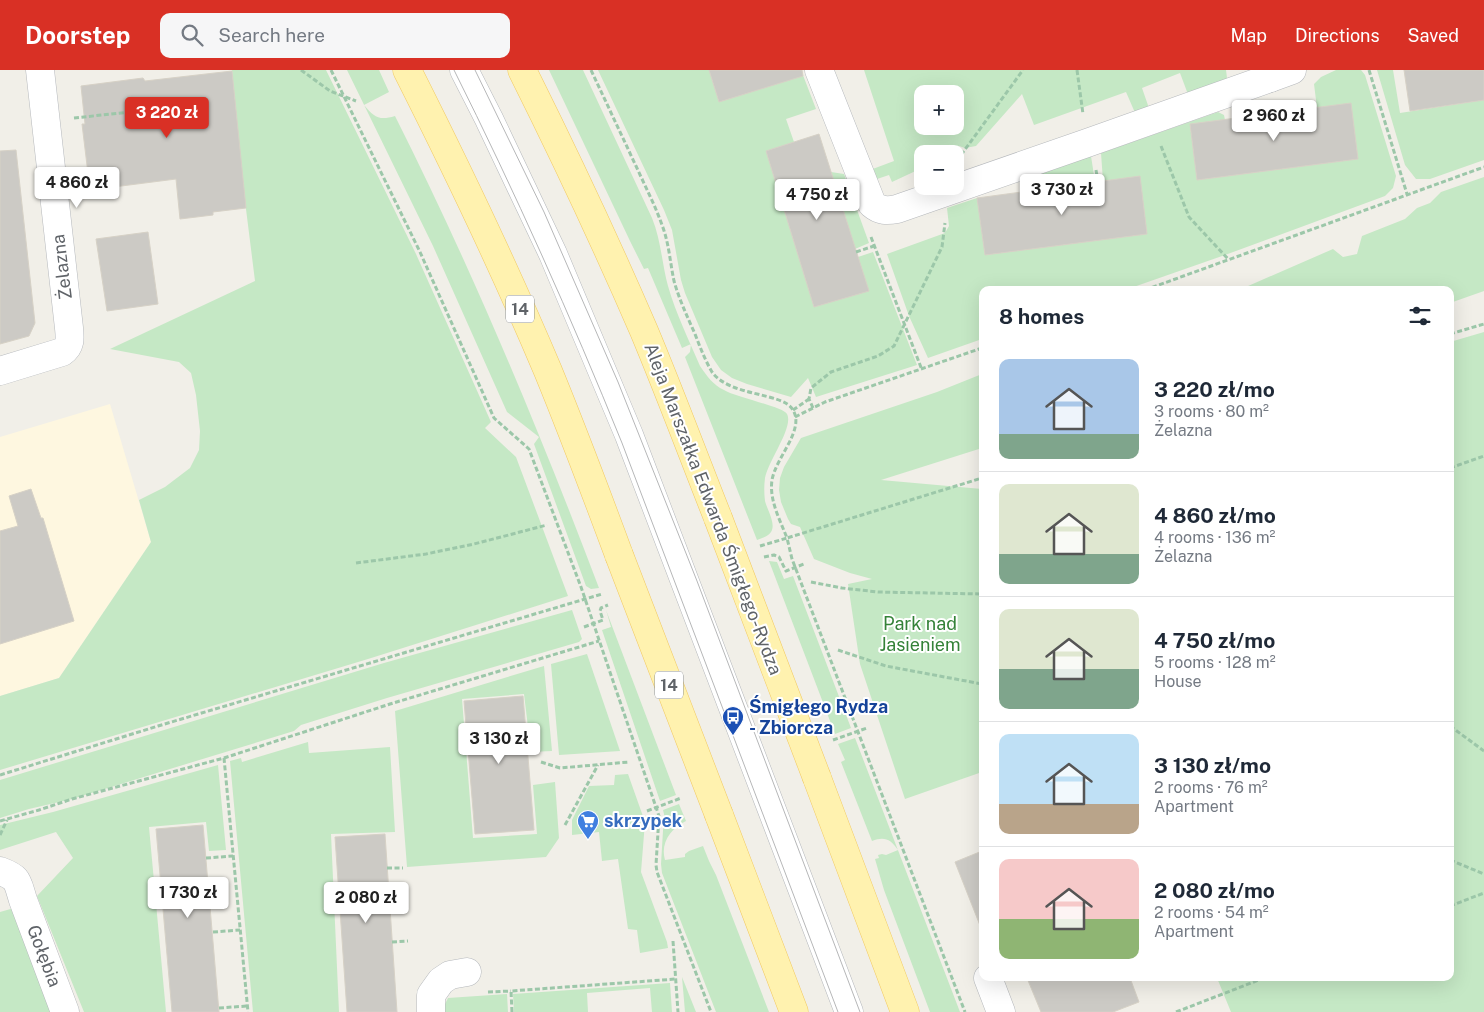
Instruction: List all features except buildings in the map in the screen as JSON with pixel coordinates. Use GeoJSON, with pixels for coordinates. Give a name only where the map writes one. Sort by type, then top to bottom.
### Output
{"type":"FeatureCollection","features":[{"type":"Feature","properties":{"kind":"main road","name":"14"},"geometry":{"type":"LineString","coordinates":[[407,70],[451,157],[515,296],[579,450],[794,1012]]}},
{"type":"Feature","properties":{"kind":"main road","name":"Aleja Marszałka Edwarda Śmigłego-Rydza"},"geometry":{"type":"LineString","coordinates":[[522,70],[569,165],[644,333],[718,518],[905,1012]]}},
{"type":"Feature","properties":{"kind":"street","name":"Żelazna"},"geometry":{"type":"LineString","coordinates":[[0,371],[62,352],[68,346],[69,328],[40,70]]}},
{"type":"Feature","properties":{"kind":"street"},"geometry":{"type":"LineString","coordinates":[[464,70],[490,119],[552,254],[622,418],[850,1012]]}},
{"type":"Feature","properties":{"kind":"street"},"geometry":{"type":"LineString","coordinates":[[818,70],[872,204],[876,208],[897,210],[937,195]]}},
{"type":"Feature","properties":{"kind":"street"},"geometry":{"type":"LineString","coordinates":[[964,185],[1277,73]]}},
{"type":"Feature","properties":{"kind":"street","name":"Gołębia"},"geometry":{"type":"LineString","coordinates":[[0,871],[12,876],[18,882],[65,1012]]}},
{"type":"Feature","properties":{"kind":"street"},"geometry":{"type":"LineString","coordinates":[[431,1012],[431,995],[441,981],[450,975],[467,972]]}},
{"type":"Feature","properties":{"kind":"street"},"geometry":{"type":"LineString","coordinates":[[989,981],[1002,1012]]}},
{"type":"Feature","properties":{"kind":"path"},"geometry":{"type":"LineString","coordinates":[[300,70],[330,91],[356,101]]}},
{"type":"Feature","properties":{"kind":"path"},"geometry":{"type":"LineString","coordinates":[[331,70],[420,252],[494,418],[529,448],[585,599],[659,816],[657,872],[711,1012]]}},
{"type":"Feature","properties":{"kind":"path"},"geometry":{"type":"LineString","coordinates":[[590,70],[660,219],[667,240],[678,294],[714,374],[738,389],[781,400],[793,410],[796,428],[775,468],[772,480],[774,503],[790,555],[965,1012]]}},
{"type":"Feature","properties":{"kind":"path"},"geometry":{"type":"LineString","coordinates":[[964,151],[1023,70]]}},
{"type":"Feature","properties":{"kind":"path"},"geometry":{"type":"LineString","coordinates":[[1369,70],[1407,194]]}},
{"type":"Feature","properties":{"kind":"path"},"geometry":{"type":"LineString","coordinates":[[83,117],[158,109]]}},
{"type":"Feature","properties":{"kind":"path"},"geometry":{"type":"LineString","coordinates":[[1159,141],[1189,218],[1229,260]]}},
{"type":"Feature","properties":{"kind":"path"},"geometry":{"type":"LineString","coordinates":[[1156,286],[1484,167]]}},
{"type":"Feature","properties":{"kind":"path"},"geometry":{"type":"LineString","coordinates":[[813,408],[809,398],[811,388],[831,372],[878,356],[894,346],[942,248],[946,225],[940,195]]}},
{"type":"Feature","properties":{"kind":"path"},"geometry":{"type":"LineString","coordinates":[[876,208],[867,228],[922,370]]}},
{"type":"Feature","properties":{"kind":"path"},"geometry":{"type":"LineString","coordinates":[[856,252],[874,246]]}},
{"type":"Feature","properties":{"kind":"path"},"geometry":{"type":"LineString","coordinates":[[1454,333],[1484,324]]}},
{"type":"Feature","properties":{"kind":"path"},"geometry":{"type":"LineString","coordinates":[[795,416],[825,402],[979,349]]}},
{"type":"Feature","properties":{"kind":"path"},"geometry":{"type":"LineString","coordinates":[[793,410],[809,398]]}},
{"type":"Feature","properties":{"kind":"path"},"geometry":{"type":"LineString","coordinates":[[1454,467],[1484,456]]}},
{"type":"Feature","properties":{"kind":"path"},"geometry":{"type":"LineString","coordinates":[[760,546],[979,479]]}},
{"type":"Feature","properties":{"kind":"path"},"geometry":{"type":"LineString","coordinates":[[356,563],[426,554],[547,525]]}},
{"type":"Feature","properties":{"kind":"path"},"geometry":{"type":"LineString","coordinates":[[764,558],[774,555],[779,557],[786,571],[804,564]]}},
{"type":"Feature","properties":{"kind":"path"},"geometry":{"type":"LineString","coordinates":[[811,582],[878,592],[979,594]]}},
{"type":"Feature","properties":{"kind":"path"},"geometry":{"type":"LineString","coordinates":[[0,775],[605,593]]}},
{"type":"Feature","properties":{"kind":"path"},"geometry":{"type":"LineString","coordinates":[[584,627],[603,620],[601,608],[610,604]]}},
{"type":"Feature","properties":{"kind":"path"},"geometry":{"type":"LineString","coordinates":[[0,821],[72,799],[224,758],[390,704],[599,641]]}},
{"type":"Feature","properties":{"kind":"path"},"geometry":{"type":"LineString","coordinates":[[838,650],[886,666],[979,683]]}},
{"type":"Feature","properties":{"kind":"path"},"geometry":{"type":"LineString","coordinates":[[833,740],[867,728]]}},
{"type":"Feature","properties":{"kind":"path"},"geometry":{"type":"LineString","coordinates":[[1454,729],[1484,751]]}},
{"type":"Feature","properties":{"kind":"path"},"geometry":{"type":"LineString","coordinates":[[224,758],[248,1012]]}},
{"type":"Feature","properties":{"kind":"path"},"geometry":{"type":"LineString","coordinates":[[541,762],[560,768],[630,762]]}},
{"type":"Feature","properties":{"kind":"path"},"geometry":{"type":"LineString","coordinates":[[565,825],[598,765]]}},
{"type":"Feature","properties":{"kind":"path"},"geometry":{"type":"LineString","coordinates":[[647,811],[678,799]]}},
{"type":"Feature","properties":{"kind":"path"},"geometry":{"type":"LineString","coordinates":[[0,835],[7,819]]}},
{"type":"Feature","properties":{"kind":"path"},"geometry":{"type":"LineString","coordinates":[[206,858],[233,856]]}},
{"type":"Feature","properties":{"kind":"path"},"geometry":{"type":"LineString","coordinates":[[1454,862],[1484,874]]}},
{"type":"Feature","properties":{"kind":"path"},"geometry":{"type":"LineString","coordinates":[[387,868],[403,868]]}},
{"type":"Feature","properties":{"kind":"path"},"geometry":{"type":"LineString","coordinates":[[1454,904],[1484,893]]}},
{"type":"Feature","properties":{"kind":"path"},"geometry":{"type":"LineString","coordinates":[[213,932],[240,930]]}},
{"type":"Feature","properties":{"kind":"path"},"geometry":{"type":"LineString","coordinates":[[392,942],[408,941]]}},
{"type":"Feature","properties":{"kind":"path"},"geometry":{"type":"LineString","coordinates":[[673,941],[678,1012]]}},
{"type":"Feature","properties":{"kind":"path"},"geometry":{"type":"LineString","coordinates":[[512,1012],[511,991],[676,979]]}},
{"type":"Feature","properties":{"kind":"path"},"geometry":{"type":"LineString","coordinates":[[1176,1012],[1256,981]]}},
{"type":"Feature","properties":{"kind":"path"},"geometry":{"type":"LineString","coordinates":[[219,1008],[247,1006]]}},
{"type":"Feature","properties":{"kind":"shaded area"},"geometry":{"type":"Polygon","coordinates":[[[110,404],[151,542],[59,678],[0,696],[0,437],[110,404]]]}},
{"type":"Feature","properties":{"kind":"green space"},"geometry":{"type":"Polygon","coordinates":[[[232,70],[326,70],[416,254],[491,422],[485,428],[516,457],[568,596],[368,659],[0,770],[0,696],[59,678],[151,542],[139,500],[165,487],[190,468],[199,450],[200,431],[196,395],[191,373],[179,362],[110,349],[255,281],[243,185],[232,70]]]}},
{"type":"Feature","properties":{"kind":"green space"},"geometry":{"type":"Polygon","coordinates":[[[347,70],[379,70],[389,92],[364,105],[347,70]]]}},
{"type":"Feature","properties":{"kind":"green space"},"geometry":{"type":"Polygon","coordinates":[[[549,70],[583,70],[652,218],[668,286],[690,344],[682,348],[648,268],[644,269],[630,241],[549,70]]]}},
{"type":"Feature","properties":{"kind":"green space"},"geometry":{"type":"Polygon","coordinates":[[[598,70],[709,70],[719,102],[768,86],[801,70],[816,109],[786,119],[794,142],[766,151],[814,307],[868,291],[858,257],[873,252],[917,365],[816,397],[808,378],[791,397],[747,384],[732,378],[721,370],[712,357],[685,293],[672,230],[664,210],[598,70]]]}},
{"type":"Feature","properties":{"kind":"green space"},"geometry":{"type":"Polygon","coordinates":[[[864,70],[1226,70],[1228,86],[1189,97],[1180,73],[1142,88],[1150,111],[1136,115],[1126,92],[1034,125],[1022,94],[976,146],[965,148],[964,145],[914,145],[914,172],[892,182],[889,175],[874,180],[870,170],[894,161],[864,70]]]}},
{"type":"Feature","properties":{"kind":"green space"},"geometry":{"type":"Polygon","coordinates":[[[1336,70],[1361,70],[1365,75],[1396,176],[1393,188],[1385,196],[1136,286],[979,286],[979,340],[928,358],[909,316],[887,254],[945,233],[949,226],[947,208],[977,198],[985,255],[1147,234],[1140,177],[1103,181],[1101,153],[1218,112],[1224,115],[1225,120],[1190,125],[1197,180],[1358,159],[1351,104],[1317,108],[1314,84],[1321,77],[1336,70]]]}},
{"type":"Feature","properties":{"kind":"green space"},"geometry":{"type":"Polygon","coordinates":[[[1377,70],[1393,70],[1400,113],[1484,100],[1484,160],[1430,179],[1416,179],[1405,165],[1377,70]]]}},
{"type":"Feature","properties":{"kind":"green space"},"geometry":{"type":"Polygon","coordinates":[[[364,105],[377,117],[395,116],[451,232],[503,349],[528,408],[599,588],[591,589],[586,586],[534,444],[539,437],[507,412],[433,246],[364,105]]]}},
{"type":"Feature","properties":{"kind":"green space"},"geometry":{"type":"Polygon","coordinates":[[[1091,156],[1095,182],[1025,191],[1023,180],[1091,156]]]}},
{"type":"Feature","properties":{"kind":"green space"},"geometry":{"type":"Polygon","coordinates":[[[831,172],[844,174],[869,243],[855,249],[831,172]]]}},
{"type":"Feature","properties":{"kind":"green space"},"geometry":{"type":"Polygon","coordinates":[[[1484,177],[1484,291],[1454,302],[1454,286],[1248,286],[1333,249],[1343,257],[1357,254],[1362,236],[1405,219],[1417,208],[1430,203],[1441,192],[1484,177]]]}},
{"type":"Feature","properties":{"kind":"green space"},"geometry":{"type":"Polygon","coordinates":[[[1484,332],[1484,1012],[1231,1012],[1218,981],[1454,981],[1454,341],[1484,332]]]}},
{"type":"Feature","properties":{"kind":"green space"},"geometry":{"type":"Polygon","coordinates":[[[691,345],[700,366],[717,386],[730,393],[777,408],[787,414],[787,427],[765,478],[765,501],[773,527],[768,535],[757,540],[685,357],[690,352],[691,345]]]}},
{"type":"Feature","properties":{"kind":"green space","name":"Park nad Jasieniem"},"geometry":{"type":"Polygon","coordinates":[[[979,375],[979,449],[881,480],[979,489],[979,773],[905,799],[860,664],[848,584],[872,579],[814,559],[800,527],[791,524],[788,519],[781,502],[779,490],[780,478],[784,467],[801,438],[937,392],[979,375]]]}},
{"type":"Feature","properties":{"kind":"green space"},"geometry":{"type":"Polygon","coordinates":[[[769,561],[777,562],[784,579],[793,576],[851,728],[835,734],[769,561]]]}},
{"type":"Feature","properties":{"kind":"green space"},"geometry":{"type":"Polygon","coordinates":[[[572,610],[582,639],[579,642],[387,698],[301,725],[294,731],[72,799],[0,818],[0,780],[384,663],[572,610]]]}},
{"type":"Feature","properties":{"kind":"green space"},"geometry":{"type":"Polygon","coordinates":[[[606,610],[676,795],[660,801],[602,630],[611,627],[606,610]]]}},
{"type":"Feature","properties":{"kind":"green space"},"geometry":{"type":"Polygon","coordinates":[[[587,654],[620,751],[559,755],[551,664],[587,654]]]}},
{"type":"Feature","properties":{"kind":"green space"},"geometry":{"type":"Polygon","coordinates":[[[544,666],[552,751],[531,752],[524,694],[462,699],[473,838],[537,834],[533,785],[555,782],[559,838],[546,857],[407,867],[395,711],[544,666]]]}},
{"type":"Feature","properties":{"kind":"green space"},"geometry":{"type":"Polygon","coordinates":[[[855,738],[898,850],[893,843],[887,840],[872,841],[841,762],[845,760],[838,744],[855,738]]]}},
{"type":"Feature","properties":{"kind":"green space"},"geometry":{"type":"Polygon","coordinates":[[[308,742],[309,753],[390,747],[395,832],[331,834],[339,1012],[253,1012],[230,761],[241,758],[242,762],[308,742]]]}},
{"type":"Feature","properties":{"kind":"green space"},"geometry":{"type":"Polygon","coordinates":[[[218,765],[226,850],[209,851],[206,822],[149,827],[166,1012],[84,1012],[37,896],[73,858],[56,832],[0,850],[0,825],[53,812],[218,765]]]}},
{"type":"Feature","properties":{"kind":"green space"},"geometry":{"type":"Polygon","coordinates":[[[628,774],[645,822],[641,872],[668,948],[640,953],[637,930],[628,929],[618,859],[602,861],[599,832],[572,835],[572,820],[589,786],[614,785],[615,775],[628,774]]]}},
{"type":"Feature","properties":{"kind":"green space"},"geometry":{"type":"Polygon","coordinates":[[[679,804],[686,821],[671,832],[665,842],[665,860],[685,857],[685,854],[689,851],[703,846],[769,1012],[716,1012],[662,873],[663,810],[679,804]]]}},
{"type":"Feature","properties":{"kind":"green space"},"geometry":{"type":"Polygon","coordinates":[[[898,850],[960,1012],[930,1012],[884,890],[875,859],[879,858],[878,855],[886,855],[898,850]]]}},
{"type":"Feature","properties":{"kind":"green space"},"geometry":{"type":"Polygon","coordinates":[[[14,908],[54,1012],[0,1012],[0,912],[14,908]]]}},
{"type":"Feature","properties":{"kind":"green space"},"geometry":{"type":"Polygon","coordinates":[[[682,977],[696,1012],[685,1012],[682,977]]]}},
{"type":"Feature","properties":{"kind":"green space"},"geometry":{"type":"Polygon","coordinates":[[[670,983],[672,1012],[652,1012],[650,988],[587,993],[588,1012],[514,1012],[513,994],[670,983]]]}},
{"type":"Feature","properties":{"kind":"green space"},"geometry":{"type":"Polygon","coordinates":[[[507,994],[508,1012],[443,1012],[448,998],[507,994]]]}},
{"type":"Feature","properties":{"kind":"tram line"},"geometry":{"type":"LineString","coordinates":[[454,70],[542,255],[622,443],[838,1012]]}},
{"type":"Feature","properties":{"kind":"tram line"},"geometry":{"type":"LineString","coordinates":[[475,70],[544,212],[618,382],[697,581],[860,1012]]}},
{"type":"Feature","properties":{"kind":"place","name":"Śmigłego Rydza - Zbiorcza"},"geometry":{"type":"Point","coordinates":[733,736]}},
{"type":"Feature","properties":{"kind":"place","name":"skrzypek"},"geometry":{"type":"Point","coordinates":[588,840]}}]}
